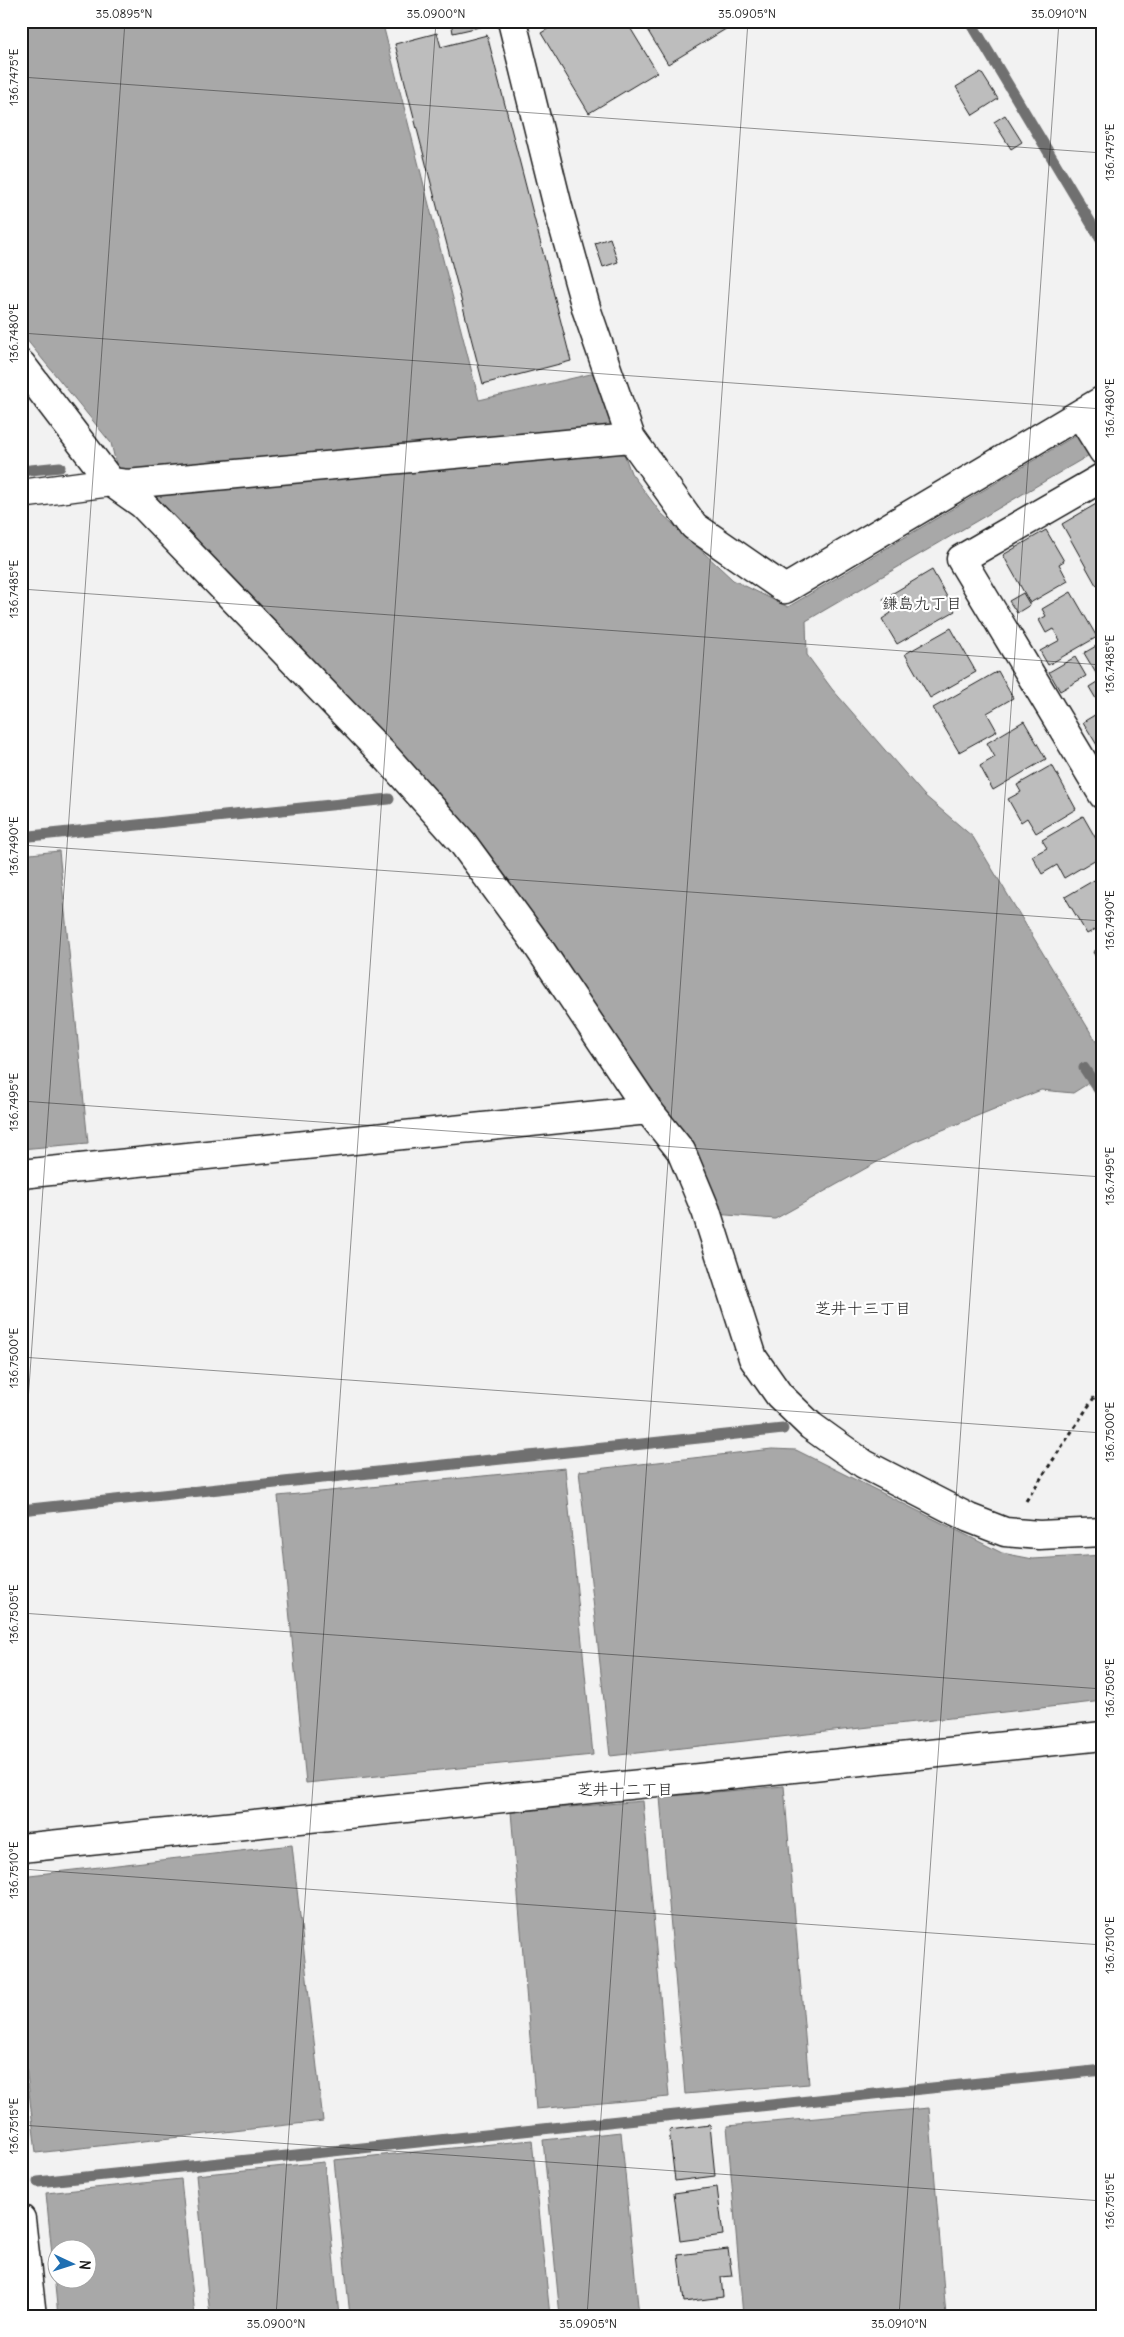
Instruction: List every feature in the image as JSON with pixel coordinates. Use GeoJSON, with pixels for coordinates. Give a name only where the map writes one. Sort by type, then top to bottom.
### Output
{"type":"FeatureCollection","features":[{"type":"Feature","properties":{"kind":"street"},"geometry":{"type":"LineString","coordinates":[[512,21],[559,211],[626,438],[694,526],[785,589],[1092,407],[1103,450]]}},
{"type":"Feature","properties":{"kind":"street"},"geometry":{"type":"LineString","coordinates":[[21,364],[119,483],[142,504],[388,759],[462,842],[531,936],[648,1110],[681,1151],[706,1210],[753,1358],[779,1395],[811,1426],[864,1464],[969,1518],[1005,1532],[1039,1535],[1103,1532]]}},
{"type":"Feature","properties":{"kind":"street"},"geometry":{"type":"LineString","coordinates":[[21,494],[119,483],[626,438]]}},
{"type":"Feature","properties":{"kind":"street"},"geometry":{"type":"LineString","coordinates":[[1103,477],[961,559],[1103,795]]}},
{"type":"Feature","properties":{"kind":"street"},"geometry":{"type":"LineString","coordinates":[[21,1174],[648,1110]]}},
{"type":"Feature","properties":{"kind":"street"},"geometry":{"type":"LineString","coordinates":[[21,1848],[1103,1736]]}},
{"type":"Feature","properties":{"kind":"street"},"geometry":{"type":"LineString","coordinates":[[21,2219],[32,2316]]}},
{"type":"Feature","properties":{"kind":"path"},"geometry":{"type":"LineString","coordinates":[[1005,1532],[1103,1384]]}},
{"type":"Feature","properties":{"kind":"shaded area"},"geometry":{"type":"Polygon","coordinates":[[[21,21],[382,21],[479,400],[595,373],[631,473],[660,512],[733,580],[788,607],[1103,419],[1103,447],[806,621],[807,655],[832,689],[924,795],[973,837],[1103,1053],[1103,1074],[1073,1093],[1041,1090],[913,1142],[775,1219],[715,1214],[468,832],[116,464],[111,443],[21,333],[21,21]]]}},
{"type":"Feature","properties":{"kind":"shaded area"},"geometry":{"type":"Polygon","coordinates":[[[59,851],[88,1143],[21,1149],[21,855],[59,851]]]}},
{"type":"Feature","properties":{"kind":"shaded area"},"geometry":{"type":"Polygon","coordinates":[[[772,1449],[796,1450],[1002,1553],[1033,1559],[1103,1555],[1103,1701],[610,1756],[579,1471],[772,1449]]]}},
{"type":"Feature","properties":{"kind":"shaded area"},"geometry":{"type":"Polygon","coordinates":[[[565,1468],[593,1755],[306,1783],[278,1496],[565,1468]]]}},
{"type":"Feature","properties":{"kind":"shaded area"},"geometry":{"type":"Polygon","coordinates":[[[784,1786],[809,2084],[685,2094],[660,1797],[784,1786]]]}},
{"type":"Feature","properties":{"kind":"shaded area"},"geometry":{"type":"Polygon","coordinates":[[[643,1801],[669,2097],[536,2109],[511,1812],[643,1801]]]}},
{"type":"Feature","properties":{"kind":"shaded area"},"geometry":{"type":"Polygon","coordinates":[[[292,1845],[323,2121],[36,2153],[21,2022],[21,1876],[292,1845]]]}},
{"type":"Feature","properties":{"kind":"shaded area"},"geometry":{"type":"Polygon","coordinates":[[[929,2108],[946,2316],[743,2316],[727,2126],[929,2108]]]}},
{"type":"Feature","properties":{"kind":"shaded area"},"geometry":{"type":"Polygon","coordinates":[[[621,2132],[639,2316],[560,2316],[543,2140],[621,2132]]]}},
{"type":"Feature","properties":{"kind":"shaded area"},"geometry":{"type":"Polygon","coordinates":[[[532,2140],[550,2316],[350,2316],[334,2160],[532,2140]]]}},
{"type":"Feature","properties":{"kind":"shaded area"},"geometry":{"type":"Polygon","coordinates":[[[324,2162],[339,2316],[210,2316],[196,2175],[324,2162]]]}},
{"type":"Feature","properties":{"kind":"shaded area"},"geometry":{"type":"Polygon","coordinates":[[[181,2179],[195,2316],[58,2316],[55,2290],[98,2290],[98,2240],[51,2240],[46,2193],[181,2179]]]}},
{"type":"Feature","properties":{"kind":"building"},"geometry":{"type":"Polygon","coordinates":[[[387,21],[418,21],[388,28],[387,21]]]}},
{"type":"Feature","properties":{"kind":"building"},"geometry":{"type":"Polygon","coordinates":[[[451,21],[483,21],[484,26],[453,33],[451,21]]]}},
{"type":"Feature","properties":{"kind":"building"},"geometry":{"type":"Polygon","coordinates":[[[538,21],[552,21],[542,27],[538,21]]]}},
{"type":"Feature","properties":{"kind":"building"},"geometry":{"type":"Polygon","coordinates":[[[561,21],[626,21],[657,72],[589,113],[541,33],[561,21]]]}},
{"type":"Feature","properties":{"kind":"building"},"geometry":{"type":"Polygon","coordinates":[[[642,21],[739,21],[668,64],[642,21]]]}},
{"type":"Feature","properties":{"kind":"building"},"geometry":{"type":"Polygon","coordinates":[[[437,33],[441,47],[487,35],[571,361],[483,384],[395,44],[437,33]]]}},
{"type":"Feature","properties":{"kind":"building"},"geometry":{"type":"Polygon","coordinates":[[[981,72],[998,99],[973,115],[956,87],[981,72]]]}},
{"type":"Feature","properties":{"kind":"building"},"geometry":{"type":"Polygon","coordinates":[[[1005,115],[1022,142],[1011,149],[994,122],[1005,115]]]}},
{"type":"Feature","properties":{"kind":"building"},"geometry":{"type":"Polygon","coordinates":[[[610,238],[618,262],[603,267],[595,243],[610,238]]]}},
{"type":"Feature","properties":{"kind":"building"},"geometry":{"type":"Polygon","coordinates":[[[1103,500],[1103,582],[1096,585],[1062,524],[1103,500]]]}},
{"type":"Feature","properties":{"kind":"building"},"geometry":{"type":"Polygon","coordinates":[[[1046,530],[1064,561],[1059,564],[1068,581],[1030,603],[1003,555],[1046,530]]]}},
{"type":"Feature","properties":{"kind":"building"},"geometry":{"type":"Polygon","coordinates":[[[932,570],[955,611],[897,644],[882,619],[891,613],[883,599],[932,570]]]}},
{"type":"Feature","properties":{"kind":"building"},"geometry":{"type":"Polygon","coordinates":[[[1071,592],[1097,637],[1048,665],[1040,651],[1060,640],[1053,629],[1046,633],[1039,620],[1046,616],[1042,609],[1071,592]]]}},
{"type":"Feature","properties":{"kind":"building"},"geometry":{"type":"Polygon","coordinates":[[[1023,593],[1030,605],[1017,613],[1009,601],[1023,593]]]}},
{"type":"Feature","properties":{"kind":"building"},"geometry":{"type":"Polygon","coordinates":[[[951,628],[976,672],[930,698],[905,654],[951,628]]]}},
{"type":"Feature","properties":{"kind":"building"},"geometry":{"type":"Polygon","coordinates":[[[1103,642],[1102,709],[1089,687],[1100,680],[1084,653],[1103,642]]]}},
{"type":"Feature","properties":{"kind":"building"},"geometry":{"type":"Polygon","coordinates":[[[1075,657],[1086,676],[1060,691],[1049,672],[1075,657]]]}},
{"type":"Feature","properties":{"kind":"building"},"geometry":{"type":"Polygon","coordinates":[[[998,671],[1013,698],[987,713],[997,731],[959,752],[933,708],[998,671]]]}},
{"type":"Feature","properties":{"kind":"building"},"geometry":{"type":"Polygon","coordinates":[[[1103,710],[1103,755],[1083,722],[1103,710]]]}},
{"type":"Feature","properties":{"kind":"building"},"geometry":{"type":"Polygon","coordinates":[[[1024,721],[1046,759],[993,790],[980,766],[995,757],[987,743],[1024,721]]]}},
{"type":"Feature","properties":{"kind":"building"},"geometry":{"type":"Polygon","coordinates":[[[1052,765],[1076,809],[1036,833],[1027,818],[1021,822],[1008,799],[1021,792],[1017,785],[1052,765]]]}},
{"type":"Feature","properties":{"kind":"building"},"geometry":{"type":"Polygon","coordinates":[[[1083,816],[1103,851],[1103,855],[1064,878],[1057,865],[1042,874],[1032,856],[1047,848],[1042,840],[1083,816]]]}},
{"type":"Feature","properties":{"kind":"building"},"geometry":{"type":"Polygon","coordinates":[[[1103,875],[1103,925],[1087,934],[1065,897],[1103,875]]]}},
{"type":"Feature","properties":{"kind":"building"},"geometry":{"type":"Polygon","coordinates":[[[1103,946],[1103,969],[1093,952],[1103,946]]]}},
{"type":"Feature","properties":{"kind":"building"},"geometry":{"type":"Polygon","coordinates":[[[710,2125],[715,2176],[675,2181],[669,2130],[710,2125]]]}},
{"type":"Feature","properties":{"kind":"building"},"geometry":{"type":"Polygon","coordinates":[[[717,2187],[723,2235],[680,2241],[674,2193],[717,2187]]]}},
{"type":"Feature","properties":{"kind":"building"},"geometry":{"type":"Polygon","coordinates":[[[728,2249],[732,2276],[721,2277],[723,2297],[684,2302],[678,2255],[728,2249]]]}},
{"type":"Feature","properties":{"kind":"waterway"},"geometry":{"type":"LineString","coordinates":[[970,21],[1103,243]]}},
{"type":"Feature","properties":{"kind":"waterway"},"geometry":{"type":"LineString","coordinates":[[21,471],[60,467]]}},
{"type":"Feature","properties":{"kind":"waterway"},"geometry":{"type":"LineString","coordinates":[[21,837],[389,799]]}},
{"type":"Feature","properties":{"kind":"waterway"},"geometry":{"type":"LineString","coordinates":[[1084,1068],[1103,1096]]}},
{"type":"Feature","properties":{"kind":"waterway"},"geometry":{"type":"LineString","coordinates":[[21,1510],[783,1429]]}},
{"type":"Feature","properties":{"kind":"waterway"},"geometry":{"type":"LineString","coordinates":[[38,2182],[1103,2070]]}},
{"type":"Feature","properties":{"kind":"district","name":"鎌島九丁目"},"geometry":{"type":"Point","coordinates":[922,603]}},
{"type":"Feature","properties":{"kind":"district","name":"芝井十三丁目"},"geometry":{"type":"Point","coordinates":[863,1308]}},
{"type":"Feature","properties":{"kind":"district","name":"芝井十二丁目"},"geometry":{"type":"Point","coordinates":[625,1789]}}]}
